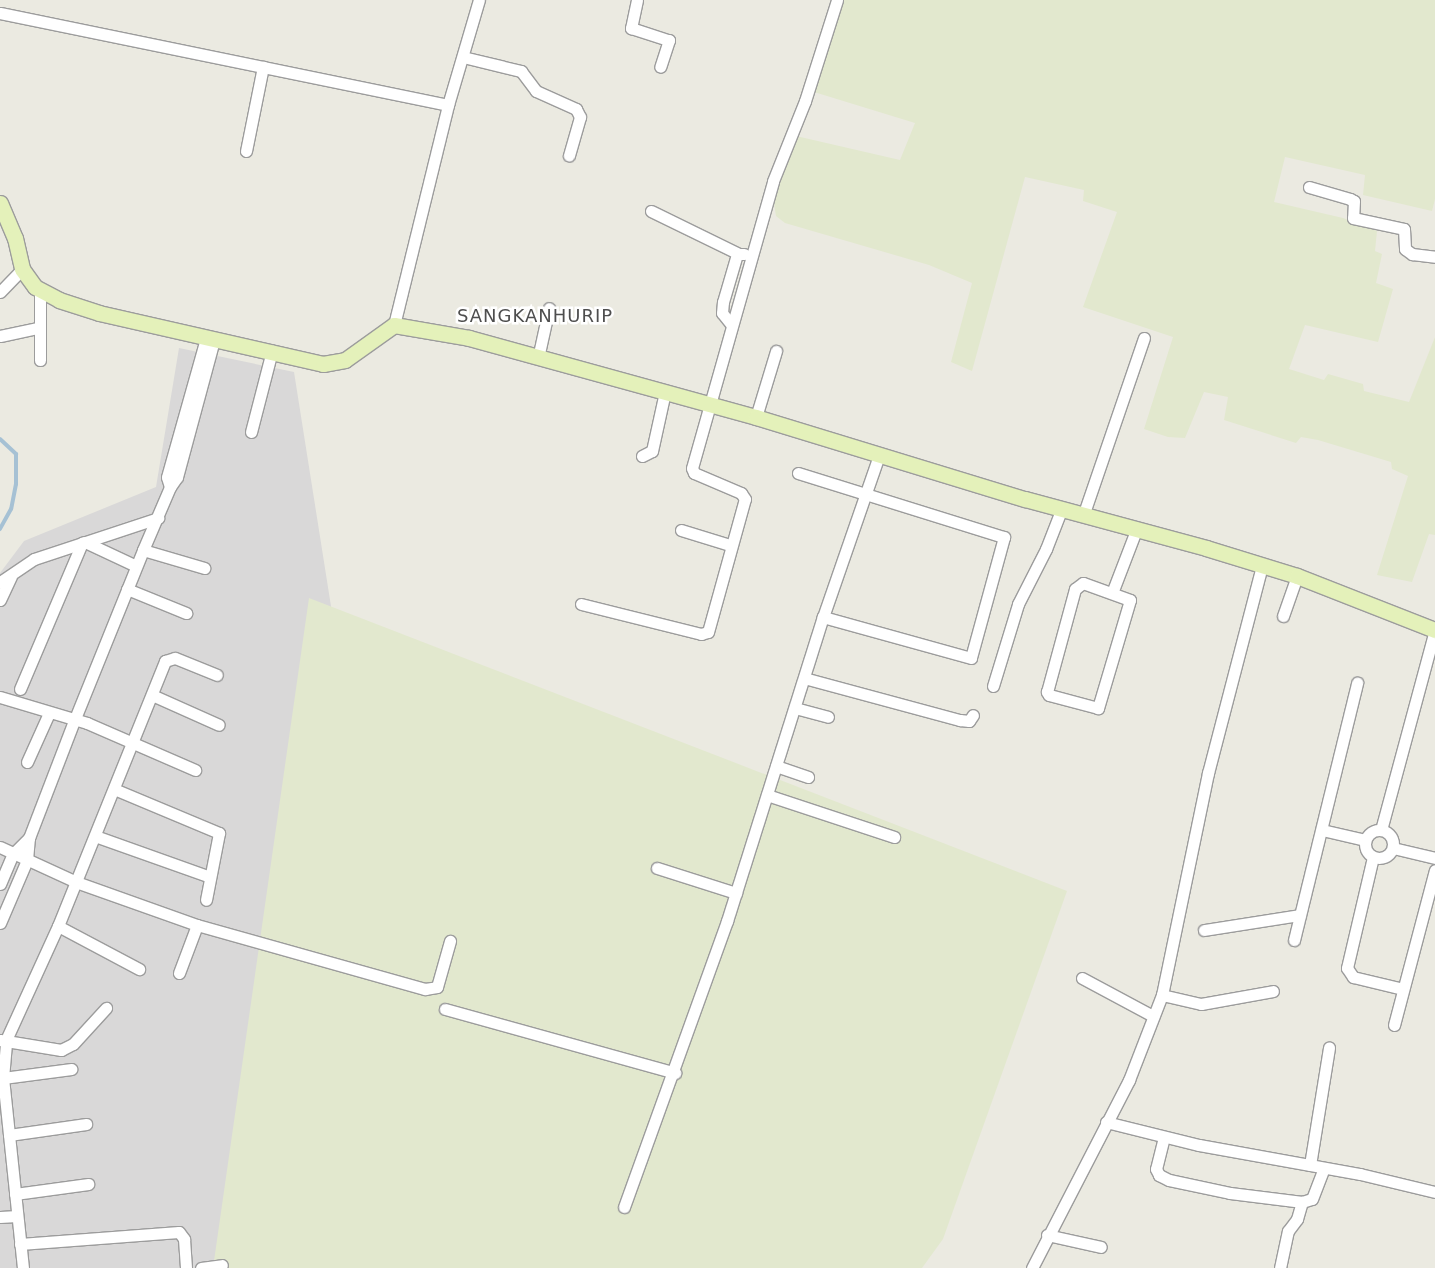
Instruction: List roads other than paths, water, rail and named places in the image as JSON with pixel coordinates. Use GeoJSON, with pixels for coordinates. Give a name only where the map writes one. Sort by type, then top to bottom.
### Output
{"type":"FeatureCollection","features":[{"type":"Feature","properties":{"kind":"street"},"geometry":{"type":"LineString","coordinates":[[0,203],[15,238],[22,269],[40,290],[99,313],[323,364],[337,363],[394,325],[448,105],[479,0]]}},
{"type":"Feature","properties":{"kind":"street"},"geometry":{"type":"LineString","coordinates":[[638,0],[631,28],[669,40],[660,67]]}},
{"type":"Feature","properties":{"kind":"street"},"geometry":{"type":"LineString","coordinates":[[581,604],[704,634],[709,628],[744,495],[692,471],[711,405],[728,320],[744,254],[805,102],[835,0]]}},
{"type":"Feature","properties":{"kind":"street"},"geometry":{"type":"LineString","coordinates":[[0,13],[448,105]]}},
{"type":"Feature","properties":{"kind":"street"},"geometry":{"type":"LineString","coordinates":[[463,57],[520,71],[536,91],[576,109],[580,117],[569,155]]}},
{"type":"Feature","properties":{"kind":"street"},"geometry":{"type":"LineString","coordinates":[[246,151],[263,67]]}},
{"type":"Feature","properties":{"kind":"street"},"geometry":{"type":"LineString","coordinates":[[1309,187],[1350,198],[1354,201],[1353,218],[1404,229],[1406,230],[1405,249],[1412,254],[1435,257]]}},
{"type":"Feature","properties":{"kind":"street"},"geometry":{"type":"LineString","coordinates":[[651,211],[744,254]]}},
{"type":"Feature","properties":{"kind":"street"},"geometry":{"type":"LineString","coordinates":[[0,292],[22,269]]}},
{"type":"Feature","properties":{"kind":"street"},"geometry":{"type":"LineString","coordinates":[[40,290],[40,360]]}},
{"type":"Feature","properties":{"kind":"street"},"geometry":{"type":"LineString","coordinates":[[538,358],[549,308]]}},
{"type":"Feature","properties":{"kind":"street"},"geometry":{"type":"LineString","coordinates":[[394,325],[469,338],[756,417],[879,456],[1137,528],[1297,576],[1435,630],[1380,830]]}},
{"type":"Feature","properties":{"kind":"street"},"geometry":{"type":"LineString","coordinates":[[0,336],[39,328]]}},
{"type":"Feature","properties":{"kind":"street"},"geometry":{"type":"LineString","coordinates":[[1084,513],[1144,338]]}},
{"type":"Feature","properties":{"kind":"street"},"geometry":{"type":"LineString","coordinates":[[0,923],[27,860],[29,838],[74,721],[170,487],[167,477],[210,339]]}},
{"type":"Feature","properties":{"kind":"street"},"geometry":{"type":"LineString","coordinates":[[251,432],[272,351]]}},
{"type":"Feature","properties":{"kind":"street"},"geometry":{"type":"LineString","coordinates":[[756,417],[776,352]]}},
{"type":"Feature","properties":{"kind":"street"},"geometry":{"type":"LineString","coordinates":[[642,456],[652,451],[665,392]]}},
{"type":"Feature","properties":{"kind":"street"},"geometry":{"type":"LineString","coordinates":[[624,1207],[675,1073],[736,893],[824,617],[879,456]]}},
{"type":"Feature","properties":{"kind":"street"},"geometry":{"type":"LineString","coordinates":[[798,473],[867,491],[1003,535],[973,656],[968,658],[824,617]]}},
{"type":"Feature","properties":{"kind":"street"},"geometry":{"type":"LineString","coordinates":[[993,686],[1018,604],[1046,549],[1062,508]]}},
{"type":"Feature","properties":{"kind":"street"},"geometry":{"type":"LineString","coordinates":[[0,582],[34,560],[158,518]]}},
{"type":"Feature","properties":{"kind":"street"},"geometry":{"type":"LineString","coordinates":[[1115,586],[1137,528]]}},
{"type":"Feature","properties":{"kind":"street"},"geometry":{"type":"LineString","coordinates":[[681,530],[730,545]]}},
{"type":"Feature","properties":{"kind":"street"},"geometry":{"type":"LineString","coordinates":[[83,543],[136,566]]}},
{"type":"Feature","properties":{"kind":"street"},"geometry":{"type":"LineString","coordinates":[[20,689],[83,543]]}},
{"type":"Feature","properties":{"kind":"street"},"geometry":{"type":"LineString","coordinates":[[143,550],[204,568]]}},
{"type":"Feature","properties":{"kind":"street"},"geometry":{"type":"LineString","coordinates":[[1032,1268],[1046,1234],[1139,1059],[1162,995],[1208,774],[1242,634],[1262,566]]}},
{"type":"Feature","properties":{"kind":"street"},"geometry":{"type":"LineString","coordinates":[[0,600],[11,576]]}},
{"type":"Feature","properties":{"kind":"street"},"geometry":{"type":"LineString","coordinates":[[1283,616],[1297,576]]}},
{"type":"Feature","properties":{"kind":"street"},"geometry":{"type":"LineString","coordinates":[[1084,583],[1115,586],[1130,600],[1130,603],[1100,707],[1049,695],[1046,687],[1075,589],[1084,583]]}},
{"type":"Feature","properties":{"kind":"street"},"geometry":{"type":"LineString","coordinates":[[127,589],[186,613]]}},
{"type":"Feature","properties":{"kind":"street"},"geometry":{"type":"LineString","coordinates":[[23,1268],[3,1078],[3,1040],[58,926],[152,695],[169,658],[217,675]]}},
{"type":"Feature","properties":{"kind":"street"},"geometry":{"type":"LineString","coordinates":[[804,678],[957,719],[969,721],[973,715]]}},
{"type":"Feature","properties":{"kind":"street"},"geometry":{"type":"LineString","coordinates":[[1294,940],[1357,683]]}},
{"type":"Feature","properties":{"kind":"street"},"geometry":{"type":"LineString","coordinates":[[152,695],[219,725]]}},
{"type":"Feature","properties":{"kind":"street"},"geometry":{"type":"LineString","coordinates":[[0,698],[134,742],[195,770]]}},
{"type":"Feature","properties":{"kind":"street"},"geometry":{"type":"LineString","coordinates":[[794,708],[828,717]]}},
{"type":"Feature","properties":{"kind":"street"},"geometry":{"type":"LineString","coordinates":[[27,762],[49,713]]}},
{"type":"Feature","properties":{"kind":"street"},"geometry":{"type":"LineString","coordinates":[[776,766],[808,777]]}},
{"type":"Feature","properties":{"kind":"street"},"geometry":{"type":"LineString","coordinates":[[114,789],[217,831],[219,836],[206,900]]}},
{"type":"Feature","properties":{"kind":"street"},"geometry":{"type":"LineString","coordinates":[[767,795],[894,837]]}},
{"type":"Feature","properties":{"kind":"street"},"geometry":{"type":"LineString","coordinates":[[1322,830],[1365,840]]}},
{"type":"Feature","properties":{"kind":"street"},"geometry":{"type":"LineString","coordinates":[[1380,830],[1389,834],[1392,848],[1382,858],[1373,857],[1366,850],[1365,840],[1371,833],[1380,830]]}},
{"type":"Feature","properties":{"kind":"street"},"geometry":{"type":"LineString","coordinates":[[94,836],[210,877]]}},
{"type":"Feature","properties":{"kind":"street"},"geometry":{"type":"LineString","coordinates":[[0,884],[13,854],[29,838]]}},
{"type":"Feature","properties":{"kind":"street"},"geometry":{"type":"LineString","coordinates":[[0,847],[76,882],[196,925],[430,990],[439,982],[450,941]]}},
{"type":"Feature","properties":{"kind":"street"},"geometry":{"type":"LineString","coordinates":[[1392,848],[1435,858]]}},
{"type":"Feature","properties":{"kind":"street"},"geometry":{"type":"LineString","coordinates":[[1373,857],[1347,968],[1353,977],[1403,989]]}},
{"type":"Feature","properties":{"kind":"street"},"geometry":{"type":"LineString","coordinates":[[657,868],[736,893]]}},
{"type":"Feature","properties":{"kind":"street"},"geometry":{"type":"LineString","coordinates":[[1394,1025],[1435,870]]}},
{"type":"Feature","properties":{"kind":"street"},"geometry":{"type":"LineString","coordinates":[[1204,930],[1300,915]]}},
{"type":"Feature","properties":{"kind":"street"},"geometry":{"type":"LineString","coordinates":[[179,973],[196,925]]}},
{"type":"Feature","properties":{"kind":"street"},"geometry":{"type":"LineString","coordinates":[[58,926],[139,969]]}},
{"type":"Feature","properties":{"kind":"street"},"geometry":{"type":"LineString","coordinates":[[1082,978],[1153,1016]]}},
{"type":"Feature","properties":{"kind":"street"},"geometry":{"type":"LineString","coordinates":[[1162,995],[1201,1004],[1273,991]]}},
{"type":"Feature","properties":{"kind":"street"},"geometry":{"type":"LineString","coordinates":[[3,1040],[61,1050],[73,1044],[106,1008]]}},
{"type":"Feature","properties":{"kind":"street"},"geometry":{"type":"LineString","coordinates":[[445,1009],[675,1073]]}},
{"type":"Feature","properties":{"kind":"street"},"geometry":{"type":"LineString","coordinates":[[1310,1166],[1329,1048]]}},
{"type":"Feature","properties":{"kind":"street"},"geometry":{"type":"LineString","coordinates":[[3,1078],[71,1069]]}},
{"type":"Feature","properties":{"kind":"street"},"geometry":{"type":"LineString","coordinates":[[1106,1122],[1164,1137],[1435,1192]]}},
{"type":"Feature","properties":{"kind":"street"},"geometry":{"type":"LineString","coordinates":[[9,1135],[86,1124]]}},
{"type":"Feature","properties":{"kind":"street"},"geometry":{"type":"LineString","coordinates":[[1164,1137],[1156,1169],[1159,1175],[1169,1180],[1302,1202],[1312,1199],[1324,1168]]}},
{"type":"Feature","properties":{"kind":"street"},"geometry":{"type":"LineString","coordinates":[[15,1194],[88,1184]]}},
{"type":"Feature","properties":{"kind":"street"},"geometry":{"type":"LineString","coordinates":[[1280,1268],[1288,1231],[1297,1219],[1302,1202]]}},
{"type":"Feature","properties":{"kind":"street"},"geometry":{"type":"LineString","coordinates":[[0,1217],[17,1216]]}},
{"type":"Feature","properties":{"kind":"street"},"geometry":{"type":"LineString","coordinates":[[20,1244],[179,1232],[184,1239],[186,1268]]}},
{"type":"Feature","properties":{"kind":"street"},"geometry":{"type":"LineString","coordinates":[[1046,1234],[1101,1246]]}},
{"type":"Feature","properties":{"kind":"street"},"geometry":{"type":"LineString","coordinates":[[200,1268],[222,1265]]}},
{"type":"Feature","properties":{"kind":"waterway"},"geometry":{"type":"LineString","coordinates":[[0,439],[16,454],[16,484],[11,509],[0,529]]}},
{"type":"Feature","properties":{"kind":"district","name":"SANGKANHURIP"},"geometry":{"type":"Point","coordinates":[535,316]}}]}
